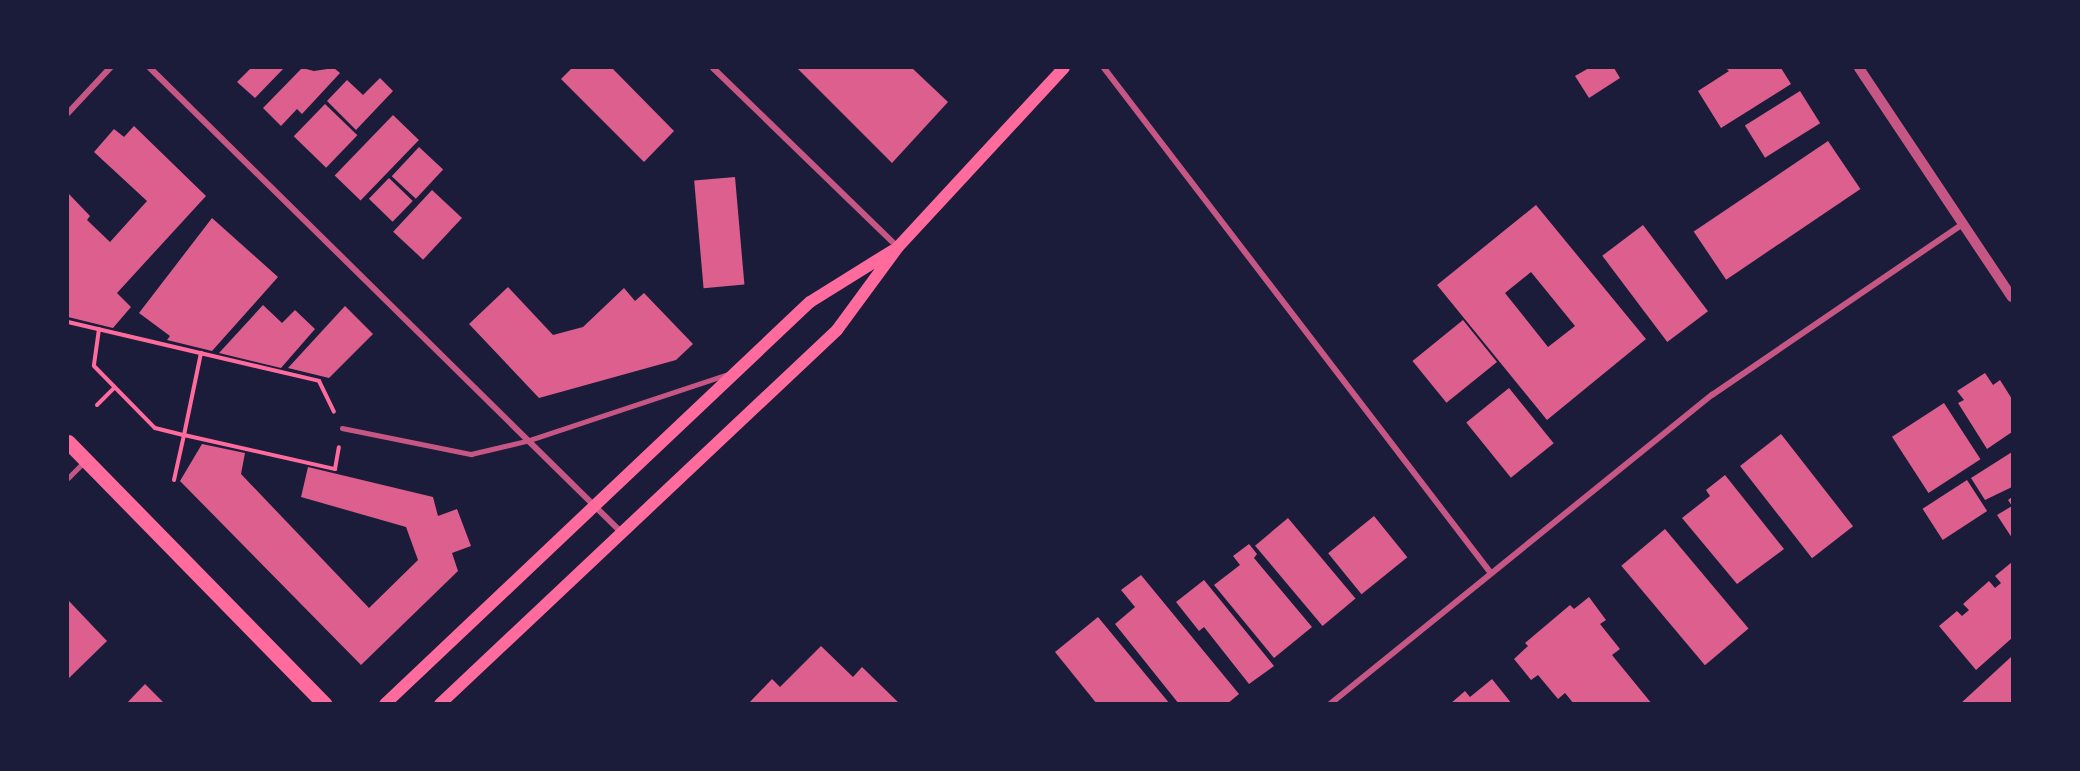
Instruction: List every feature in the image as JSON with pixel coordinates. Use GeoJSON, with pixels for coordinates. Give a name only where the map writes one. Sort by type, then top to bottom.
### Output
{"type":"FeatureCollection","features":[{"type":"Feature","properties":{"kind":"main road"},"geometry":{"type":"LineString","coordinates":[[440,704],[837,330],[898,247],[1064,68]]}},
{"type":"Feature","properties":{"kind":"main road"},"geometry":{"type":"LineString","coordinates":[[385,704],[731,373],[810,302],[898,247]]}},
{"type":"Feature","properties":{"kind":"main road"},"geometry":{"type":"LineString","coordinates":[[68,442],[325,704]]}},
{"type":"Feature","properties":{"kind":"street"},"geometry":{"type":"LineString","coordinates":[[68,113],[110,68]]}},
{"type":"Feature","properties":{"kind":"street"},"geometry":{"type":"LineString","coordinates":[[150,68],[595,502],[623,534]]}},
{"type":"Feature","properties":{"kind":"street"},"geometry":{"type":"LineString","coordinates":[[713,68],[898,247]]}},
{"type":"Feature","properties":{"kind":"street"},"geometry":{"type":"LineString","coordinates":[[1104,68],[1490,572]]}},
{"type":"Feature","properties":{"kind":"street"},"geometry":{"type":"LineString","coordinates":[[1860,68],[2013,297]]}},
{"type":"Feature","properties":{"kind":"street"},"geometry":{"type":"LineString","coordinates":[[1330,704],[1490,572],[1712,395],[1964,223]]}},
{"type":"Feature","properties":{"kind":"lane"},"geometry":{"type":"LineString","coordinates":[[342,428],[471,454],[530,440],[731,373]]}},
{"type":"Feature","properties":{"kind":"lane"},"geometry":{"type":"LineString","coordinates":[[68,478],[85,460]]}},
{"type":"Feature","properties":{"kind":"path"},"geometry":{"type":"LineString","coordinates":[[68,322],[99,329],[319,381],[342,428],[335,469],[155,428],[94,366],[99,329]]}},
{"type":"Feature","properties":{"kind":"path"},"geometry":{"type":"LineString","coordinates":[[174,480],[201,353]]}},
{"type":"Feature","properties":{"kind":"path"},"geometry":{"type":"LineString","coordinates":[[97,405],[115,387]]}},
{"type":"Feature","properties":{"kind":"building"},"geometry":{"type":"Polygon","coordinates":[[[251,68],[284,68],[255,98],[237,82],[251,68]]]}},
{"type":"Feature","properties":{"kind":"building"},"geometry":{"type":"Polygon","coordinates":[[[302,68],[314,71],[334,68],[340,73],[302,114],[297,109],[281,126],[263,108],[302,68]]]}},
{"type":"Feature","properties":{"kind":"building"},"geometry":{"type":"Polygon","coordinates":[[[572,68],[612,68],[674,131],[644,162],[561,79],[572,68]]]}},
{"type":"Feature","properties":{"kind":"building"},"geometry":{"type":"Polygon","coordinates":[[[797,68],[912,68],[948,102],[892,163],[797,68]]]}},
{"type":"Feature","properties":{"kind":"building"},"geometry":{"type":"Polygon","coordinates":[[[1589,68],[1614,68],[1620,78],[1589,98],[1575,76],[1589,68]]]}},
{"type":"Feature","properties":{"kind":"building"},"geometry":{"type":"Polygon","coordinates":[[[1726,68],[1781,68],[1791,84],[1721,128],[1698,91],[1729,71],[1726,68]]]}},
{"type":"Feature","properties":{"kind":"building"},"geometry":{"type":"Polygon","coordinates":[[[380,78],[393,91],[356,130],[327,101],[347,80],[363,95],[380,78]]]}},
{"type":"Feature","properties":{"kind":"building"},"geometry":{"type":"Polygon","coordinates":[[[1800,91],[1820,123],[1765,158],[1745,125],[1800,91]]]}},
{"type":"Feature","properties":{"kind":"building"},"geometry":{"type":"Polygon","coordinates":[[[325,104],[357,135],[326,168],[294,136],[325,104]]]}},
{"type":"Feature","properties":{"kind":"building"},"geometry":{"type":"Polygon","coordinates":[[[393,115],[419,140],[361,200],[335,175],[393,115]]]}},
{"type":"Feature","properties":{"kind":"building"},"geometry":{"type":"Polygon","coordinates":[[[134,126],[206,196],[117,293],[131,307],[113,328],[68,317],[68,193],[90,216],[87,220],[110,242],[147,201],[94,152],[114,129],[124,137],[134,126]]]}},
{"type":"Feature","properties":{"kind":"building"},"geometry":{"type":"Polygon","coordinates":[[[1828,141],[1860,189],[1726,280],[1694,232],[1828,141]]]}},
{"type":"Feature","properties":{"kind":"building"},"geometry":{"type":"Polygon","coordinates":[[[419,147],[443,170],[416,199],[392,176],[419,147]]]}},
{"type":"Feature","properties":{"kind":"building"},"geometry":{"type":"Polygon","coordinates":[[[735,177],[744,285],[704,288],[694,181],[735,177]]]}},
{"type":"Feature","properties":{"kind":"building"},"geometry":{"type":"Polygon","coordinates":[[[389,178],[413,201],[393,222],[369,199],[389,178]]]}},
{"type":"Feature","properties":{"kind":"building"},"geometry":{"type":"Polygon","coordinates":[[[432,190],[462,218],[423,260],[393,232],[432,190]]]}},
{"type":"Feature","properties":{"kind":"building"},"geometry":{"type":"Polygon","coordinates":[[[1536,205],[1646,339],[1547,420],[1437,285],[1536,205]],[[1531,272],[1505,293],[1548,347],[1575,326],[1531,272]]]}},
{"type":"Feature","properties":{"kind":"building"},"geometry":{"type":"Polygon","coordinates":[[[212,218],[278,277],[212,351],[167,340],[170,336],[139,313],[212,218]]]}},
{"type":"Feature","properties":{"kind":"building"},"geometry":{"type":"Polygon","coordinates":[[[1643,225],[1708,311],[1667,342],[1602,256],[1643,225]]]}},
{"type":"Feature","properties":{"kind":"building"},"geometry":{"type":"Polygon","coordinates":[[[508,287],[553,335],[583,327],[624,288],[635,301],[644,293],[693,344],[676,360],[539,398],[469,324],[508,287]]]}},
{"type":"Feature","properties":{"kind":"building"},"geometry":{"type":"Polygon","coordinates":[[[263,305],[282,323],[295,310],[315,329],[281,368],[219,353],[263,305]]]}},
{"type":"Feature","properties":{"kind":"building"},"geometry":{"type":"Polygon","coordinates":[[[345,306],[373,334],[329,378],[288,368],[345,306]]]}},
{"type":"Feature","properties":{"kind":"building"},"geometry":{"type":"Polygon","coordinates":[[[1463,320],[1497,362],[1446,403],[1412,361],[1463,320]]]}},
{"type":"Feature","properties":{"kind":"building"},"geometry":{"type":"Polygon","coordinates":[[[1985,373],[1993,385],[2000,380],[2012,399],[2012,432],[1987,449],[1958,403],[1964,400],[1957,391],[1985,373]]]}},
{"type":"Feature","properties":{"kind":"building"},"geometry":{"type":"Polygon","coordinates":[[[1509,388],[1554,443],[1511,478],[1466,423],[1509,388]]]}},
{"type":"Feature","properties":{"kind":"building"},"geometry":{"type":"Polygon","coordinates":[[[1944,403],[1980,459],[1928,493],[1892,437],[1944,403]]]}},
{"type":"Feature","properties":{"kind":"building"},"geometry":{"type":"Polygon","coordinates":[[[1781,434],[1853,526],[1812,558],[1740,466],[1781,434]]]}},
{"type":"Feature","properties":{"kind":"building"},"geometry":{"type":"Polygon","coordinates":[[[202,444],[245,453],[241,474],[369,608],[418,560],[406,527],[301,497],[308,467],[433,497],[438,516],[457,509],[471,546],[452,553],[458,571],[361,665],[180,481],[202,444]]]}},
{"type":"Feature","properties":{"kind":"building"},"geometry":{"type":"Polygon","coordinates":[[[2012,452],[2012,487],[1985,500],[1971,478],[2012,452]]]}},
{"type":"Feature","properties":{"kind":"building"},"geometry":{"type":"Polygon","coordinates":[[[1725,475],[1784,549],[1737,584],[1682,518],[1710,496],[1706,490],[1725,475]]]}},
{"type":"Feature","properties":{"kind":"building"},"geometry":{"type":"Polygon","coordinates":[[[1967,480],[1987,511],[1943,540],[1923,509],[1967,480]]]}},
{"type":"Feature","properties":{"kind":"building"},"geometry":{"type":"Polygon","coordinates":[[[2012,506],[2012,538],[1997,515],[2012,506]]]}},
{"type":"Feature","properties":{"kind":"building"},"geometry":{"type":"Polygon","coordinates":[[[1374,516],[1407,557],[1362,594],[1328,553],[1374,516]]]}},
{"type":"Feature","properties":{"kind":"building"},"geometry":{"type":"Polygon","coordinates":[[[1288,518],[1355,598],[1323,626],[1255,546],[1288,518]]]}},
{"type":"Feature","properties":{"kind":"building"},"geometry":{"type":"Polygon","coordinates":[[[1665,529],[1749,629],[1705,665],[1621,566],[1665,529]]]}},
{"type":"Feature","properties":{"kind":"building"},"geometry":{"type":"Polygon","coordinates":[[[1249,544],[1257,554],[1254,558],[1312,627],[1274,658],[1214,585],[1240,565],[1233,556],[1249,544]]]}},
{"type":"Feature","properties":{"kind":"building"},"geometry":{"type":"Polygon","coordinates":[[[2012,562],[2012,638],[1976,670],[1939,626],[1957,611],[1962,616],[1969,610],[1963,604],[1989,581],[1995,588],[2001,583],[1995,576],[2012,562]]]}},
{"type":"Feature","properties":{"kind":"building"},"geometry":{"type":"Polygon","coordinates":[[[1141,575],[1239,694],[1227,704],[1179,704],[1115,624],[1135,607],[1121,590],[1141,575]]]}},
{"type":"Feature","properties":{"kind":"building"},"geometry":{"type":"Polygon","coordinates":[[[1204,580],[1274,666],[1249,684],[1204,627],[1199,631],[1176,602],[1204,580]]]}},
{"type":"Feature","properties":{"kind":"building"},"geometry":{"type":"Polygon","coordinates":[[[1589,597],[1606,620],[1600,624],[1620,649],[1612,655],[1652,704],[1574,704],[1565,693],[1558,699],[1538,675],[1531,680],[1514,659],[1528,646],[1525,643],[1570,605],[1574,609],[1589,597]]]}},
{"type":"Feature","properties":{"kind":"building"},"geometry":{"type":"Polygon","coordinates":[[[68,600],[107,641],[68,679],[68,600]]]}},
{"type":"Feature","properties":{"kind":"building"},"geometry":{"type":"Polygon","coordinates":[[[1098,617],[1170,704],[1097,704],[1055,652],[1098,617]]]}},
{"type":"Feature","properties":{"kind":"building"},"geometry":{"type":"Polygon","coordinates":[[[821,646],[853,677],[862,667],[900,704],[748,704],[772,679],[780,687],[821,646]]]}},
{"type":"Feature","properties":{"kind":"building"},"geometry":{"type":"Polygon","coordinates":[[[2012,656],[2012,704],[1960,704],[2012,656]]]}},
{"type":"Feature","properties":{"kind":"building"},"geometry":{"type":"Polygon","coordinates":[[[1492,679],[1512,704],[1450,704],[1465,691],[1470,697],[1492,679]]]}},
{"type":"Feature","properties":{"kind":"building"},"geometry":{"type":"Polygon","coordinates":[[[145,684],[165,704],[126,704],[145,684]]]}}]}
